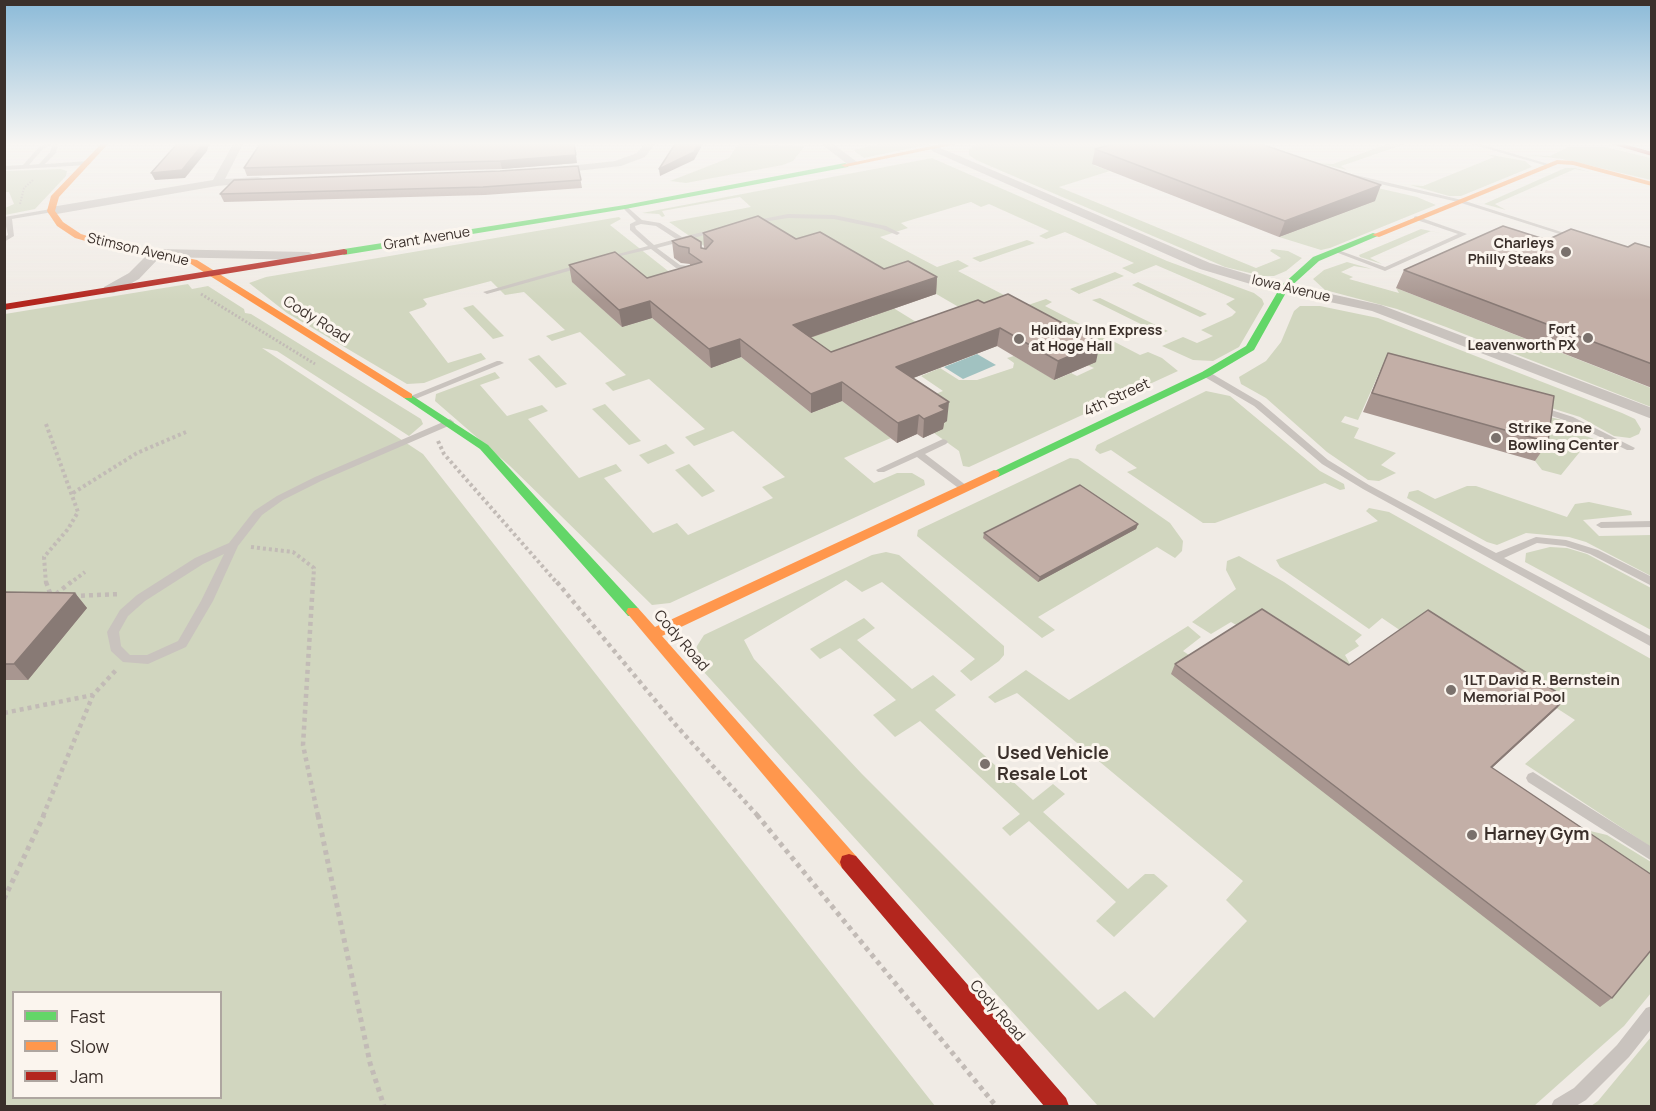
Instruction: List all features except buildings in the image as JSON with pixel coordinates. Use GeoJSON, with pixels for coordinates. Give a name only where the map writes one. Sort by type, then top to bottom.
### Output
{"type":"FeatureCollection","features":[{"type":"Feature","properties":{"kind":"street"},"geometry":{"type":"LineString","coordinates":[[55,196],[51,211],[141,196]]}},
{"type":"Feature","properties":{"kind":"street","name":"Grant Avenue"},"geometry":{"type":"LineString","coordinates":[[4,307],[685,196]]}},
{"type":"Feature","properties":{"kind":"street","name":"Iowa Avenue"},"geometry":{"type":"LineString","coordinates":[[1044,196],[1205,266],[1284,288],[1376,308],[1652,414]]}},
{"type":"Feature","properties":{"kind":"street","name":"4th Street"},"geometry":{"type":"LineString","coordinates":[[653,634],[1206,374],[1250,348],[1284,288],[1316,260],[1473,196]]}},
{"type":"Feature","properties":{"kind":"street","name":"Stimson Avenue"},"geometry":{"type":"LineString","coordinates":[[51,211],[60,224],[78,236],[195,262],[212,274]]}},
{"type":"Feature","properties":{"kind":"street"},"geometry":{"type":"LineString","coordinates":[[110,290],[134,276],[157,253],[255,257],[326,256]]}},
{"type":"Feature","properties":{"kind":"street","name":"Cody Road"},"geometry":{"type":"LineString","coordinates":[[212,274],[450,422],[484,447],[653,634],[1058,1107]]}},
{"type":"Feature","properties":{"kind":"lane"},"geometry":{"type":"LineString","coordinates":[[1438,196],[1579,238]]}},
{"type":"Feature","properties":{"kind":"lane"},"geometry":{"type":"LineString","coordinates":[[626,207],[640,222]]}},
{"type":"Feature","properties":{"kind":"lane"},"geometry":{"type":"LineString","coordinates":[[4,240],[11,236],[7,219],[51,211]]}},
{"type":"Feature","properties":{"kind":"lane"},"geometry":{"type":"LineString","coordinates":[[742,224],[788,216],[813,216],[846,218],[897,233]]}},
{"type":"Feature","properties":{"kind":"lane"},"geometry":{"type":"LineString","coordinates":[[1336,251],[1385,269],[1464,234],[1416,218]]}},
{"type":"Feature","properties":{"kind":"lane"},"geometry":{"type":"LineString","coordinates":[[687,267],[678,267],[669,261],[633,230],[632,225],[640,222],[658,224],[695,248]]}},
{"type":"Feature","properties":{"kind":"lane"},"geometry":{"type":"LineString","coordinates":[[601,261],[722,229]]}},
{"type":"Feature","properties":{"kind":"lane"},"geometry":{"type":"LineString","coordinates":[[487,292],[590,264]]}},
{"type":"Feature","properties":{"kind":"lane"},"geometry":{"type":"LineString","coordinates":[[410,398],[500,363]]}},
{"type":"Feature","properties":{"kind":"lane"},"geometry":{"type":"LineString","coordinates":[[1206,374],[1234,388],[1257,404],[1325,462],[1652,643]]}},
{"type":"Feature","properties":{"kind":"lane"},"geometry":{"type":"LineString","coordinates":[[1530,406],[1570,419],[1630,448]]}},
{"type":"Feature","properties":{"kind":"lane"},"geometry":{"type":"LineString","coordinates":[[233,545],[199,561],[150,592],[124,613],[113,632],[115,648],[127,659],[148,660],[182,644],[207,601],[233,545],[258,513],[280,498],[318,479],[450,422]]}},
{"type":"Feature","properties":{"kind":"lane"},"geometry":{"type":"LineString","coordinates":[[881,470],[943,442]]}},
{"type":"Feature","properties":{"kind":"lane"},"geometry":{"type":"LineString","coordinates":[[918,453],[964,488]]}},
{"type":"Feature","properties":{"kind":"lane"},"geometry":{"type":"LineString","coordinates":[[1601,525],[1652,524]]}},
{"type":"Feature","properties":{"kind":"lane"},"geometry":{"type":"LineString","coordinates":[[1495,558],[1536,540],[1566,543],[1594,552],[1652,582]]}},
{"type":"Feature","properties":{"kind":"lane"},"geometry":{"type":"LineString","coordinates":[[1533,778],[1652,855]]}},
{"type":"Feature","properties":{"kind":"lane"},"geometry":{"type":"LineString","coordinates":[[1560,1107],[1580,1094],[1623,1051],[1652,1014]]}},
{"type":"Feature","properties":{"kind":"path"},"geometry":{"type":"LineString","coordinates":[[197,286],[202,295],[320,368]]}},
{"type":"Feature","properties":{"kind":"path"},"geometry":{"type":"LineString","coordinates":[[46,424],[78,512],[68,529],[44,557],[45,580],[50,593],[150,592]]}},
{"type":"Feature","properties":{"kind":"path"},"geometry":{"type":"LineString","coordinates":[[73,494],[137,453],[186,432]]}},
{"type":"Feature","properties":{"kind":"path"},"geometry":{"type":"LineString","coordinates":[[428,433],[440,442],[444,454],[519,537],[674,723],[776,836],[996,1107]]}},
{"type":"Feature","properties":{"kind":"path"},"geometry":{"type":"LineString","coordinates":[[233,545],[293,552],[314,568],[303,745],[370,1063],[384,1107]]}},
{"type":"Feature","properties":{"kind":"path"},"geometry":{"type":"LineString","coordinates":[[55,594],[85,572]]}},
{"type":"Feature","properties":{"kind":"path"},"geometry":{"type":"LineString","coordinates":[[4,899],[51,799],[93,694],[127,659]]}},
{"type":"Feature","properties":{"kind":"path"},"geometry":{"type":"LineString","coordinates":[[4,713],[93,694]]}},
{"type":"Feature","properties":{"kind":"green space"},"geometry":{"type":"Polygon","coordinates":[[[11,196],[47,196],[35,209],[5,215],[5,208],[14,204],[11,196]]]}},
{"type":"Feature","properties":{"kind":"green space"},"geometry":{"type":"Polygon","coordinates":[[[732,196],[1018,196],[1167,261],[1254,293],[1262,299],[1264,304],[1239,347],[1213,361],[1193,360],[1162,346],[1183,337],[1197,343],[1213,336],[1201,330],[1232,316],[1236,312],[1226,304],[1235,299],[1156,265],[1134,274],[1122,268],[1134,263],[1065,232],[1046,239],[1039,236],[1049,231],[989,204],[981,207],[971,202],[901,223],[908,228],[880,237],[937,267],[958,260],[969,266],[958,271],[1025,306],[1046,299],[1052,302],[1045,306],[1140,355],[1148,352],[1162,358],[1178,371],[969,467],[963,466],[959,451],[934,433],[918,401],[943,391],[921,376],[940,368],[959,380],[977,380],[1013,368],[1014,363],[1007,358],[1014,356],[1055,380],[1071,373],[1077,376],[1094,368],[981,320],[926,288],[929,287],[918,280],[735,267],[669,222],[751,207],[740,197],[662,211],[665,216],[662,217],[659,214],[642,213],[732,196]]]}},
{"type":"Feature","properties":{"kind":"green space"},"geometry":{"type":"Polygon","coordinates":[[[1059,196],[1081,196],[1256,268],[1281,258],[1270,251],[1272,249],[1288,251],[1302,258],[1286,271],[1274,276],[1262,276],[1225,267],[1059,196]]]}},
{"type":"Feature","properties":{"kind":"green space"},"geometry":{"type":"Polygon","coordinates":[[[1366,196],[1412,196],[1436,205],[1321,250],[1279,237],[1374,201],[1366,196]]]}},
{"type":"Feature","properties":{"kind":"green space"},"geometry":{"type":"Polygon","coordinates":[[[1502,196],[1514,196],[1495,204],[1506,210],[1484,204],[1502,196]]]}},
{"type":"Feature","properties":{"kind":"green space"},"geometry":{"type":"Polygon","coordinates":[[[619,217],[621,219],[610,225],[682,282],[573,282],[622,327],[652,318],[711,368],[741,357],[811,413],[842,401],[891,438],[844,458],[874,483],[897,473],[912,473],[924,480],[925,485],[670,603],[652,605],[510,466],[435,401],[436,394],[495,372],[500,378],[480,385],[507,416],[542,405],[548,411],[528,419],[579,478],[616,464],[622,471],[604,478],[653,533],[677,523],[688,535],[773,498],[762,487],[785,477],[733,431],[694,446],[685,437],[705,429],[649,379],[613,391],[605,383],[626,375],[580,332],[552,341],[546,336],[565,330],[524,292],[505,295],[491,281],[423,299],[427,304],[424,307],[409,312],[448,363],[481,353],[486,359],[424,383],[407,384],[287,313],[249,283],[266,277],[619,217]]]}},
{"type":"Feature","properties":{"kind":"green space"},"geometry":{"type":"Polygon","coordinates":[[[1421,229],[1431,231],[1370,258],[1382,264],[1359,255],[1421,229]]]}},
{"type":"Feature","properties":{"kind":"green space"},"geometry":{"type":"Polygon","coordinates":[[[1027,240],[1035,243],[980,262],[972,258],[1027,240]]]}},
{"type":"Feature","properties":{"kind":"green space"},"geometry":{"type":"Polygon","coordinates":[[[1347,262],[1372,269],[1354,266],[1341,272],[1353,277],[1349,279],[1399,293],[1396,288],[1651,388],[1651,407],[1397,309],[1325,290],[1313,279],[1324,270],[1347,262]]]}},
{"type":"Feature","properties":{"kind":"green space"},"geometry":{"type":"Polygon","coordinates":[[[1115,272],[1124,276],[1079,294],[1070,289],[1115,272]]]}},
{"type":"Feature","properties":{"kind":"green space"},"geometry":{"type":"Polygon","coordinates":[[[1138,282],[1207,314],[1200,317],[1132,285],[1138,282]]]}},
{"type":"Feature","properties":{"kind":"green space"},"geometry":{"type":"Polygon","coordinates":[[[188,284],[192,289],[208,286],[244,309],[245,313],[251,314],[421,419],[423,424],[409,436],[277,351],[262,348],[423,454],[935,1106],[5,1106],[5,314],[188,284]]]}},
{"type":"Feature","properties":{"kind":"green space"},"geometry":{"type":"Polygon","coordinates":[[[1100,298],[1168,331],[1161,334],[1092,300],[1100,298]]]}},
{"type":"Feature","properties":{"kind":"green space"},"geometry":{"type":"Polygon","coordinates":[[[882,301],[934,333],[855,362],[794,343],[874,316],[882,301]]]}},
{"type":"Feature","properties":{"kind":"green space"},"geometry":{"type":"Polygon","coordinates":[[[473,305],[504,336],[493,339],[463,308],[473,305]]]}},
{"type":"Feature","properties":{"kind":"green space"},"geometry":{"type":"Polygon","coordinates":[[[1300,306],[1320,306],[1378,318],[1622,413],[1635,419],[1641,429],[1639,434],[1630,438],[1614,436],[1580,417],[1522,399],[1380,371],[1358,420],[1345,416],[1341,422],[1359,428],[1354,438],[1396,453],[1381,465],[1396,473],[1379,481],[1368,480],[1327,452],[1266,398],[1241,384],[1239,377],[1266,361],[1281,342],[1294,311],[1300,306]]]}},
{"type":"Feature","properties":{"kind":"green space"},"geometry":{"type":"Polygon","coordinates":[[[539,355],[567,384],[556,388],[528,359],[539,355]]]}},
{"type":"Feature","properties":{"kind":"green space"},"geometry":{"type":"Polygon","coordinates":[[[1206,391],[1230,396],[1320,471],[1344,484],[1345,489],[1340,490],[1325,483],[1215,523],[1203,523],[1127,472],[1137,468],[1111,450],[1100,454],[1095,450],[1097,445],[1206,391]]]}},
{"type":"Feature","properties":{"kind":"green space"},"geometry":{"type":"Polygon","coordinates":[[[605,404],[641,441],[629,445],[592,409],[605,404]]]}},
{"type":"Feature","properties":{"kind":"green space"},"geometry":{"type":"Polygon","coordinates":[[[1542,415],[1570,422],[1566,429],[1608,444],[1604,452],[1583,448],[1561,475],[1542,470],[1535,461],[1542,415]]]}},
{"type":"Feature","properties":{"kind":"green space"},"geometry":{"type":"Polygon","coordinates":[[[666,444],[675,453],[648,464],[639,455],[666,444]]]}},
{"type":"Feature","properties":{"kind":"green space"},"geometry":{"type":"Polygon","coordinates":[[[1070,458],[1078,459],[1170,523],[1183,541],[1182,551],[1175,558],[1157,547],[1038,617],[1055,630],[1042,638],[917,536],[918,530],[1070,458]]]}},
{"type":"Feature","properties":{"kind":"green space"},"geometry":{"type":"Polygon","coordinates":[[[689,464],[715,491],[702,497],[675,470],[689,464]]]}},
{"type":"Feature","properties":{"kind":"green space"},"geometry":{"type":"Polygon","coordinates":[[[1467,486],[1476,486],[1567,517],[1575,504],[1589,502],[1631,511],[1632,515],[1583,520],[1599,536],[1651,535],[1651,576],[1586,542],[1569,537],[1526,533],[1497,545],[1487,542],[1407,498],[1409,492],[1418,490],[1435,499],[1467,486]]]}},
{"type":"Feature","properties":{"kind":"green space"},"geometry":{"type":"Polygon","coordinates":[[[1369,508],[1389,512],[1651,659],[1651,847],[1525,764],[1575,720],[1422,621],[1404,633],[1382,618],[1369,629],[1280,567],[1276,560],[1378,521],[1366,511],[1369,508]]]}},
{"type":"Feature","properties":{"kind":"green space"},"geometry":{"type":"Polygon","coordinates":[[[1550,547],[1567,548],[1587,554],[1651,588],[1651,630],[1525,562],[1526,553],[1550,547]]]}},
{"type":"Feature","properties":{"kind":"green space"},"geometry":{"type":"Polygon","coordinates":[[[886,552],[899,555],[1004,646],[1004,655],[999,661],[971,681],[960,671],[975,659],[882,582],[862,592],[846,580],[744,640],[754,659],[862,774],[1098,1010],[1125,991],[1154,1018],[1247,921],[1226,900],[1243,881],[1017,693],[995,703],[988,697],[1026,670],[1069,700],[1188,626],[1201,637],[1183,651],[1651,942],[1651,993],[1624,1026],[1534,1106],[1098,1106],[693,660],[697,646],[704,635],[872,555],[886,552]]]}},
{"type":"Feature","properties":{"kind":"green space"},"geometry":{"type":"Polygon","coordinates":[[[1239,556],[1284,582],[1362,635],[1355,641],[1359,646],[1345,655],[1350,664],[1348,667],[1268,612],[1243,629],[1231,622],[1211,634],[1192,622],[1236,589],[1226,570],[1227,561],[1239,556]]]}},
{"type":"Feature","properties":{"kind":"green space"},"geometry":{"type":"Polygon","coordinates":[[[864,618],[875,628],[857,640],[912,689],[933,675],[956,695],[935,710],[1033,800],[1053,784],[1065,794],[1043,812],[1128,889],[1145,874],[1154,874],[1168,886],[1114,937],[1096,921],[1116,902],[1029,821],[1010,836],[1002,828],[1020,814],[920,721],[895,737],[873,715],[896,700],[840,648],[820,659],[810,649],[864,618]]]}},
{"type":"Feature","properties":{"kind":"green space"},"geometry":{"type":"Polygon","coordinates":[[[1523,789],[1586,830],[1607,835],[1651,862],[1651,884],[1523,789]]]}},
{"type":"Feature","properties":{"kind":"green space"},"geometry":{"type":"Polygon","coordinates":[[[1651,1037],[1651,1106],[1591,1106],[1598,1101],[1651,1037]]]}},
{"type":"Feature","properties":{"kind":"water"},"geometry":{"type":"Polygon","coordinates":[[[977,354],[996,365],[963,379],[944,367],[977,354]]]}},
{"type":"Feature","properties":{"kind":"traffic: fast"},"geometry":{"type":"LineString","coordinates":[[344,252],[683,196]]}},
{"type":"Feature","properties":{"kind":"traffic: fast"},"geometry":{"type":"LineString","coordinates":[[994,474],[1206,374],[1250,348],[1284,288],[1316,259],[1376,235]]}},
{"type":"Feature","properties":{"kind":"traffic: fast"},"geometry":{"type":"LineString","coordinates":[[408,396],[484,447],[633,612]]}},
{"type":"Feature","properties":{"kind":"traffic: slow"},"geometry":{"type":"LineString","coordinates":[[55,196],[51,211],[60,224],[78,236],[194,262],[408,396]]}},
{"type":"Feature","properties":{"kind":"traffic: slow"},"geometry":{"type":"LineString","coordinates":[[1376,235],[1473,196]]}},
{"type":"Feature","properties":{"kind":"traffic: slow"},"geometry":{"type":"LineString","coordinates":[[653,634],[994,474]]}},
{"type":"Feature","properties":{"kind":"traffic: slow"},"geometry":{"type":"LineString","coordinates":[[633,612],[849,862]]}},
{"type":"Feature","properties":{"kind":"traffic: jam"},"geometry":{"type":"LineString","coordinates":[[4,307],[344,252]]}},
{"type":"Feature","properties":{"kind":"traffic: jam"},"geometry":{"type":"LineString","coordinates":[[849,862],[1058,1106]]}},
{"type":"Feature","properties":{"kind":"place","name":"Charleys Philly Steaks"},"geometry":{"type":"Point","coordinates":[1566,252]}},
{"type":"Feature","properties":{"kind":"place","name":"Fort Leavenworth PX"},"geometry":{"type":"Point","coordinates":[1588,338]}},
{"type":"Feature","properties":{"kind":"place","name":"Holiday Inn Express at Hoge Hall"},"geometry":{"type":"Point","coordinates":[1019,339]}},
{"type":"Feature","properties":{"kind":"place","name":"Strike Zone Bowling Center"},"geometry":{"type":"Point","coordinates":[1496,438]}},
{"type":"Feature","properties":{"kind":"place","name":"1LT David R. Bernstein Memorial Pool"},"geometry":{"type":"Point","coordinates":[1451,690]}},
{"type":"Feature","properties":{"kind":"place","name":"Used Vehicle Resale Lot"},"geometry":{"type":"Point","coordinates":[985,764]}},
{"type":"Feature","properties":{"kind":"place","name":"Harney Gym"},"geometry":{"type":"Point","coordinates":[1472,835]}}]}
